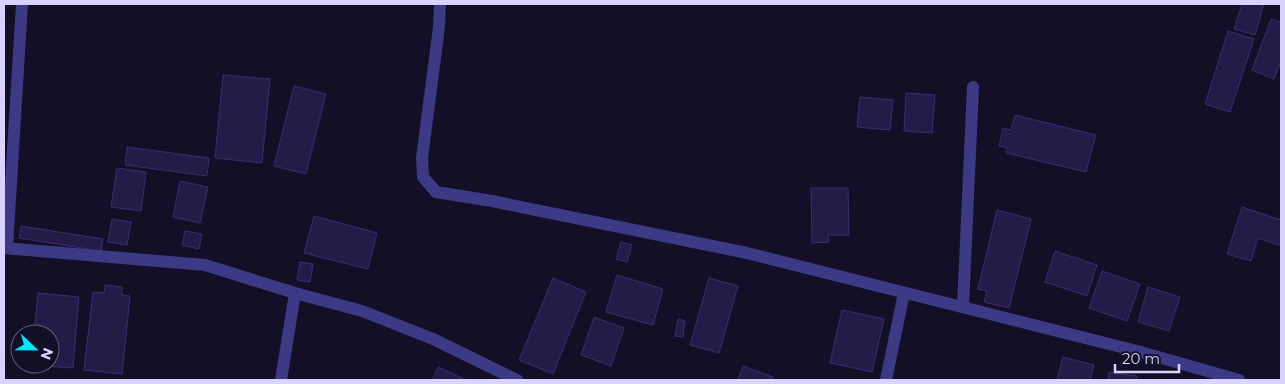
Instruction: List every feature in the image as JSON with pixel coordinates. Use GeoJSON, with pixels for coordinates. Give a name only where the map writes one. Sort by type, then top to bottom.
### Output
{"type":"FeatureCollection","features":[{"type":"Feature","properties":{"kind":"street"},"geometry":{"type":"LineString","coordinates":[[22,4],[5,248],[205,265],[362,311],[424,336],[517,380]]}},
{"type":"Feature","properties":{"kind":"street"},"geometry":{"type":"LineString","coordinates":[[440,4],[439,27],[422,158],[423,177],[436,192],[492,201],[747,253],[1137,351],[1239,380]]}},
{"type":"Feature","properties":{"kind":"street"},"geometry":{"type":"LineString","coordinates":[[964,307],[973,87]]}},
{"type":"Feature","properties":{"kind":"street"},"geometry":{"type":"LineString","coordinates":[[281,380],[296,293]]}},
{"type":"Feature","properties":{"kind":"street"},"geometry":{"type":"LineString","coordinates":[[886,380],[904,293]]}},
{"type":"Feature","properties":{"kind":"building"},"geometry":{"type":"Polygon","coordinates":[[[1242,4],[1264,4],[1255,35],[1234,29],[1242,4]]]}},
{"type":"Feature","properties":{"kind":"building"},"geometry":{"type":"Polygon","coordinates":[[[1271,19],[1281,22],[1281,61],[1274,79],[1252,70],[1271,19]]]}},
{"type":"Feature","properties":{"kind":"building"},"geometry":{"type":"Polygon","coordinates":[[[1228,31],[1254,39],[1230,112],[1205,104],[1228,31]]]}},
{"type":"Feature","properties":{"kind":"building"},"geometry":{"type":"Polygon","coordinates":[[[223,75],[270,79],[262,163],[215,158],[223,75]]]}},
{"type":"Feature","properties":{"kind":"building"},"geometry":{"type":"Polygon","coordinates":[[[294,86],[326,94],[306,174],[274,166],[294,86]]]}},
{"type":"Feature","properties":{"kind":"building"},"geometry":{"type":"Polygon","coordinates":[[[906,93],[935,95],[932,133],[904,131],[906,93]]]}},
{"type":"Feature","properties":{"kind":"building"},"geometry":{"type":"Polygon","coordinates":[[[860,97],[893,100],[890,130],[857,127],[860,97]]]}},
{"type":"Feature","properties":{"kind":"building"},"geometry":{"type":"Polygon","coordinates":[[[1015,115],[1096,135],[1086,172],[1006,153],[1007,148],[999,146],[1003,128],[1011,130],[1015,115]]]}},
{"type":"Feature","properties":{"kind":"building"},"geometry":{"type":"Polygon","coordinates":[[[127,147],[209,158],[207,176],[125,165],[127,147]]]}},
{"type":"Feature","properties":{"kind":"building"},"geometry":{"type":"Polygon","coordinates":[[[117,168],[146,172],[141,211],[111,207],[117,168]]]}},
{"type":"Feature","properties":{"kind":"building"},"geometry":{"type":"Polygon","coordinates":[[[180,181],[208,187],[200,223],[173,217],[180,181]]]}},
{"type":"Feature","properties":{"kind":"building"},"geometry":{"type":"Polygon","coordinates":[[[811,188],[848,188],[849,235],[828,235],[829,242],[812,243],[811,188]]]}},
{"type":"Feature","properties":{"kind":"building"},"geometry":{"type":"Polygon","coordinates":[[[1242,207],[1281,220],[1281,246],[1258,238],[1251,261],[1227,254],[1242,207]]]}},
{"type":"Feature","properties":{"kind":"building"},"geometry":{"type":"Polygon","coordinates":[[[997,210],[1031,219],[1009,308],[984,302],[987,291],[978,289],[997,210]]]}},
{"type":"Feature","properties":{"kind":"building"},"geometry":{"type":"Polygon","coordinates":[[[314,216],[377,233],[368,269],[304,253],[314,216]]]}},
{"type":"Feature","properties":{"kind":"building"},"geometry":{"type":"Polygon","coordinates":[[[112,219],[131,222],[127,245],[108,242],[112,219]]]}},
{"type":"Feature","properties":{"kind":"building"},"geometry":{"type":"Polygon","coordinates":[[[21,226],[103,239],[101,251],[19,238],[21,226]]]}},
{"type":"Feature","properties":{"kind":"building"},"geometry":{"type":"Polygon","coordinates":[[[185,231],[202,234],[199,249],[182,245],[185,231]]]}},
{"type":"Feature","properties":{"kind":"building"},"geometry":{"type":"Polygon","coordinates":[[[621,242],[632,245],[627,262],[616,259],[621,242]]]}},
{"type":"Feature","properties":{"kind":"building"},"geometry":{"type":"Polygon","coordinates":[[[1055,251],[1097,265],[1087,296],[1045,282],[1055,251]]]}},
{"type":"Feature","properties":{"kind":"building"},"geometry":{"type":"Polygon","coordinates":[[[300,262],[313,264],[310,282],[297,280],[300,262]]]}},
{"type":"Feature","properties":{"kind":"building"},"geometry":{"type":"Polygon","coordinates":[[[1102,271],[1140,284],[1127,321],[1089,308],[1102,271]]]}},
{"type":"Feature","properties":{"kind":"building"},"geometry":{"type":"Polygon","coordinates":[[[617,275],[663,289],[653,325],[606,312],[617,275]]]}},
{"type":"Feature","properties":{"kind":"building"},"geometry":{"type":"Polygon","coordinates":[[[553,278],[586,292],[553,374],[519,360],[553,278]]]}},
{"type":"Feature","properties":{"kind":"building"},"geometry":{"type":"Polygon","coordinates":[[[709,278],[738,286],[719,353],[690,345],[709,278]]]}},
{"type":"Feature","properties":{"kind":"building"},"geometry":{"type":"Polygon","coordinates":[[[105,285],[122,287],[122,295],[130,296],[122,374],[84,370],[93,292],[104,293],[105,285]]]}},
{"type":"Feature","properties":{"kind":"building"},"geometry":{"type":"Polygon","coordinates":[[[1148,287],[1180,297],[1169,331],[1138,322],[1148,287]]]}},
{"type":"Feature","properties":{"kind":"building"},"geometry":{"type":"Polygon","coordinates":[[[38,293],[79,297],[73,368],[60,367],[60,324],[35,324],[38,293]]]}},
{"type":"Feature","properties":{"kind":"building"},"geometry":{"type":"Polygon","coordinates":[[[842,310],[884,319],[872,372],[830,363],[842,310]]]}},
{"type":"Feature","properties":{"kind":"building"},"geometry":{"type":"Polygon","coordinates":[[[594,317],[624,328],[611,366],[581,355],[594,317]]]}},
{"type":"Feature","properties":{"kind":"building"},"geometry":{"type":"Polygon","coordinates":[[[678,319],[685,321],[683,337],[675,336],[678,319]]]}},
{"type":"Feature","properties":{"kind":"building"},"geometry":{"type":"Polygon","coordinates":[[[1063,357],[1094,365],[1090,380],[1057,380],[1063,357]]]}},
{"type":"Feature","properties":{"kind":"building"},"geometry":{"type":"Polygon","coordinates":[[[743,366],[773,377],[772,380],[738,380],[743,366]]]}},
{"type":"Feature","properties":{"kind":"building"},"geometry":{"type":"Polygon","coordinates":[[[438,367],[466,380],[432,380],[438,367]]]}},
{"type":"Feature","properties":{"kind":"building"},"geometry":{"type":"Polygon","coordinates":[[[1109,372],[1137,376],[1136,380],[1108,380],[1109,372]]]}}]}
